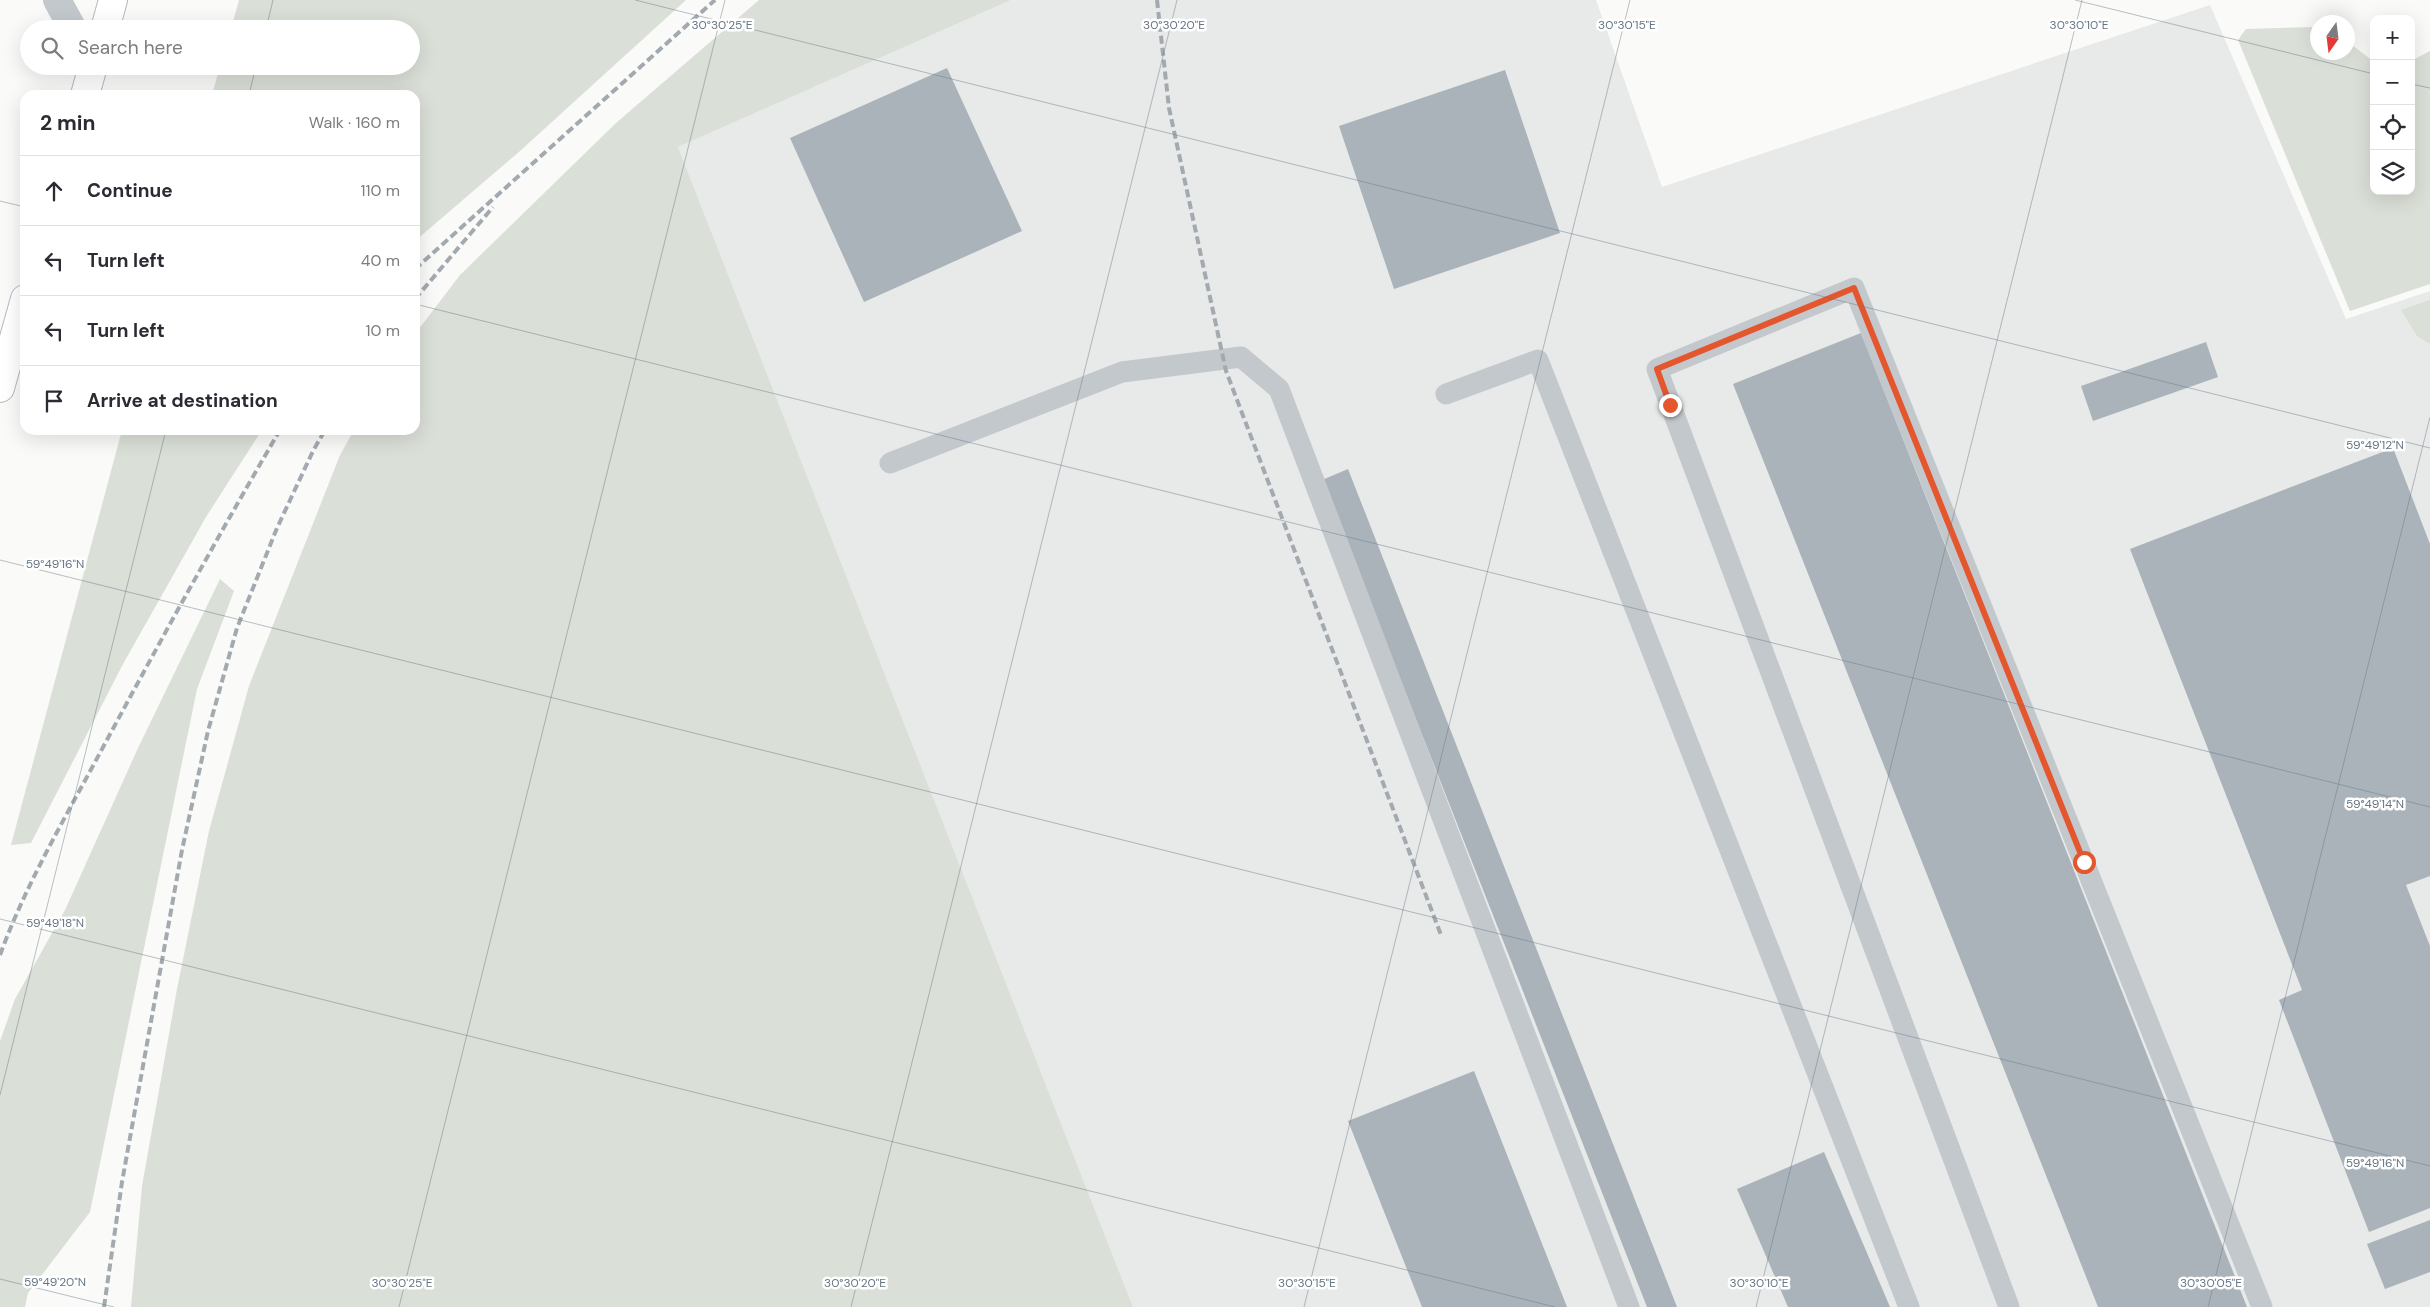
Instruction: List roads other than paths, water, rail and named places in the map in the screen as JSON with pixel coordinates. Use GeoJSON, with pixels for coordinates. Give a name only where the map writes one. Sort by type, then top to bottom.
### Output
{"type":"FeatureCollection","features":[{"type":"Feature","properties":{"kind":"street"},"geometry":{"type":"LineString","coordinates":[[57,0],[68,20]]}},
{"type":"Feature","properties":{"kind":"street"},"geometry":{"type":"LineString","coordinates":[[107,20],[113,0]]}},
{"type":"Feature","properties":{"kind":"street"},"geometry":{"type":"LineString","coordinates":[[86,90],[90,75]]}},
{"type":"Feature","properties":{"kind":"street"},"geometry":{"type":"LineString","coordinates":[[0,388],[20,317]]}},
{"type":"Feature","properties":{"kind":"lane"},"geometry":{"type":"LineString","coordinates":[[2009,1307],[1657,369],[1854,288],[2262,1307]]}},
{"type":"Feature","properties":{"kind":"lane"},"geometry":{"type":"LineString","coordinates":[[890,463],[1122,372],[1241,357],[1279,389],[1629,1307]]}},
{"type":"Feature","properties":{"kind":"lane"},"geometry":{"type":"LineString","coordinates":[[1446,394],[1538,360],[1909,1307]]}},
{"type":"Feature","properties":{"kind":"railway"},"geometry":{"type":"LineString","coordinates":[[420,265],[715,0]]}},
{"type":"Feature","properties":{"kind":"railway"},"geometry":{"type":"LineString","coordinates":[[1157,0],[1169,108],[1226,371],[1441,935]]}},
{"type":"Feature","properties":{"kind":"railway"},"geometry":{"type":"LineString","coordinates":[[420,293],[493,207]]}},
{"type":"Feature","properties":{"kind":"railway"},"geometry":{"type":"LineString","coordinates":[[0,955],[34,877],[60,826],[189,590],[277,435]]}},
{"type":"Feature","properties":{"kind":"railway"},"geometry":{"type":"LineString","coordinates":[[104,1307],[122,1182],[182,850],[208,731],[237,628],[277,528],[322,435]]}}]}
